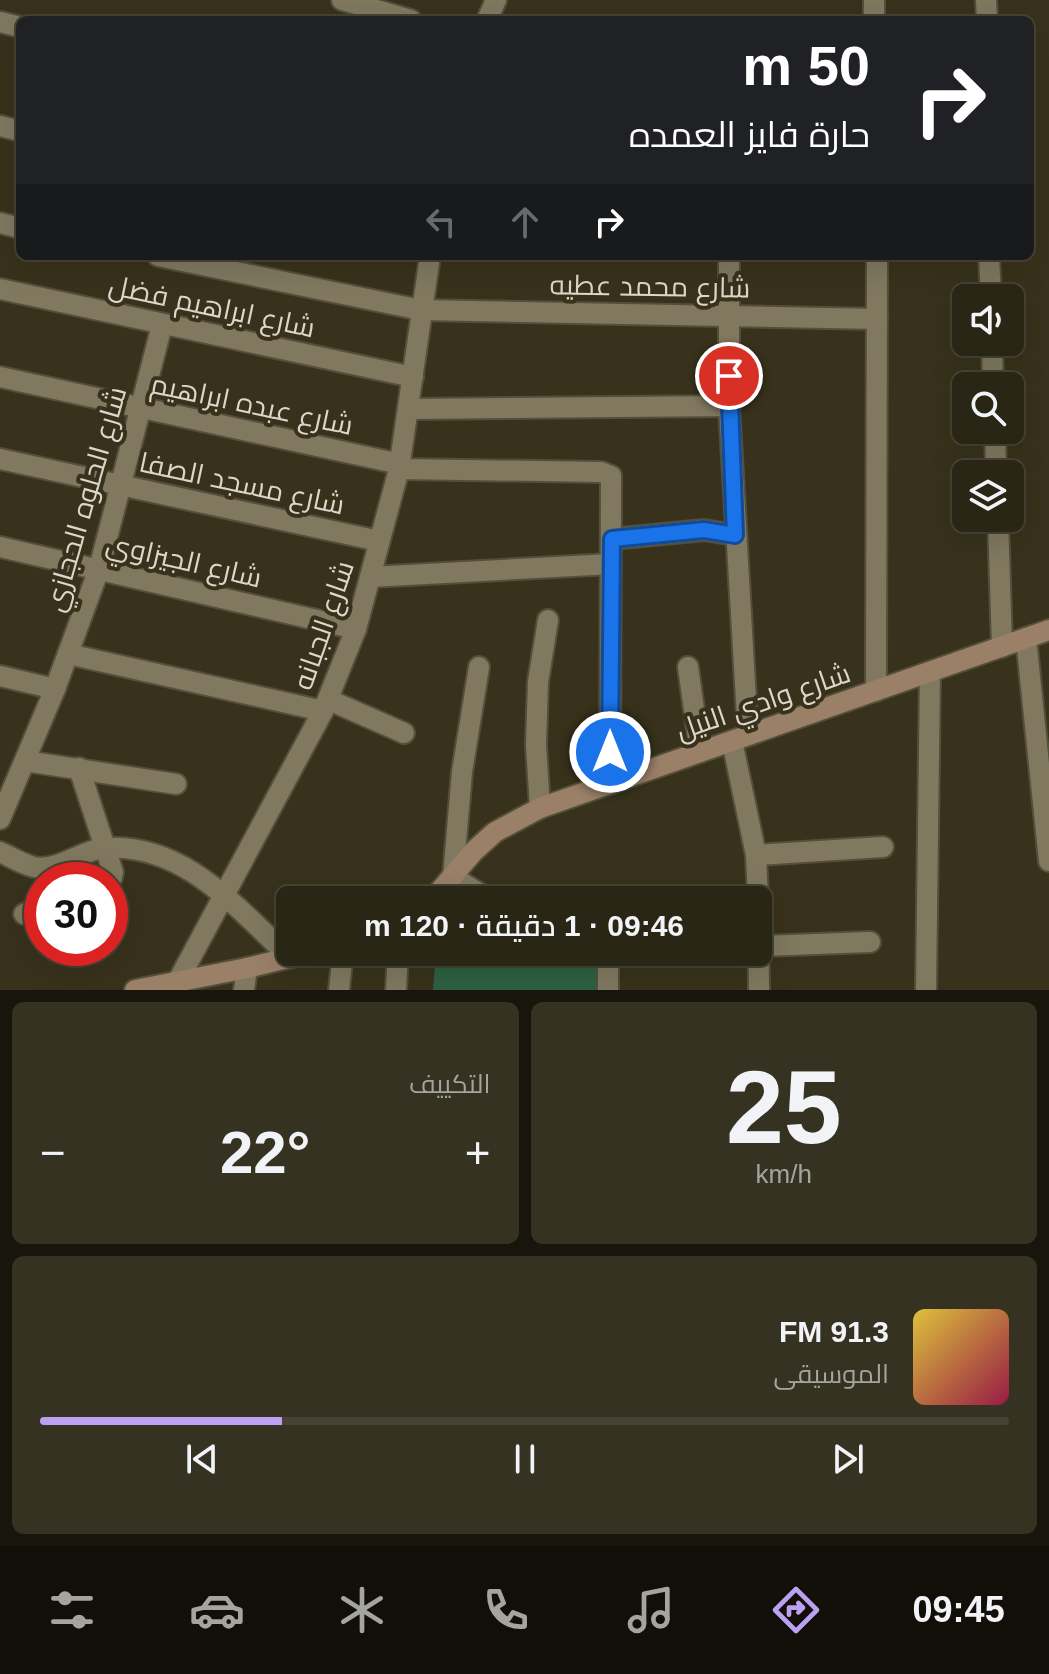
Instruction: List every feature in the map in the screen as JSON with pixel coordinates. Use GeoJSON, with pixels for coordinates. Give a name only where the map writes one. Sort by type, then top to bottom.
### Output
{"type":"FeatureCollection","features":[{"type":"Feature","properties":{"kind":"street"},"geometry":{"type":"LineString","coordinates":[[342,0],[397,16]]}},
{"type":"Feature","properties":{"kind":"street","name":"شارع محمد عطيه"},"geometry":{"type":"LineString","coordinates":[[177,260],[421,310],[877,319]]}},
{"type":"Feature","properties":{"kind":"street","name":"شارع الجبانه"},"geometry":{"type":"LineString","coordinates":[[178,981],[326,705],[356,629],[399,467],[429,260]]}},
{"type":"Feature","properties":{"kind":"street"},"geometry":{"type":"LineString","coordinates":[[729,260],[729,406],[735,535],[743,620],[740,738],[757,886]]}},
{"type":"Feature","properties":{"kind":"street"},"geometry":{"type":"LineString","coordinates":[[876,691],[877,260]]}},
{"type":"Feature","properties":{"kind":"street"},"geometry":{"type":"LineString","coordinates":[[989,260],[990,284]]}},
{"type":"Feature","properties":{"kind":"street","name":"شارع ابراهيم فضل"},"geometry":{"type":"LineString","coordinates":[[0,289],[413,377]]}},
{"type":"Feature","properties":{"kind":"street","name":"شارع الحلوه الحجازي"},"geometry":{"type":"LineString","coordinates":[[0,819],[55,689],[99,569],[162,325]]}},
{"type":"Feature","properties":{"kind":"street","name":"شارع عبده ابراهيم"},"geometry":{"type":"LineString","coordinates":[[0,377],[399,467],[601,472],[611,476],[612,539]]}},
{"type":"Feature","properties":{"kind":"street"},"geometry":{"type":"LineString","coordinates":[[409,409],[729,406]]}},
{"type":"Feature","properties":{"kind":"street","name":"شارع مسجد الصفا"},"geometry":{"type":"LineString","coordinates":[[0,459],[379,541]]}},
{"type":"Feature","properties":{"kind":"street"},"geometry":{"type":"LineString","coordinates":[[610,784],[612,539],[704,530],[735,535]]}},
{"type":"Feature","properties":{"kind":"street"},"geometry":{"type":"LineString","coordinates":[[998,532],[1002,647]]}},
{"type":"Feature","properties":{"kind":"street","name":"شارع الجيزاوي"},"geometry":{"type":"LineString","coordinates":[[0,547],[356,629]]}},
{"type":"Feature","properties":{"kind":"street"},"geometry":{"type":"LineString","coordinates":[[370,577],[611,564]]}},
{"type":"Feature","properties":{"kind":"street"},"geometry":{"type":"LineString","coordinates":[[540,808],[536,745],[538,682],[548,620]]}},
{"type":"Feature","properties":{"kind":"street","name":"شارع وادي النيل"},"geometry":{"type":"LineString","coordinates":[[445,886],[495,832],[540,808],[1049,630]]}},
{"type":"Feature","properties":{"kind":"street"},"geometry":{"type":"LineString","coordinates":[[1026,638],[1049,861]]}},
{"type":"Feature","properties":{"kind":"street"},"geometry":{"type":"LineString","coordinates":[[68,654],[326,705],[404,733]]}},
{"type":"Feature","properties":{"kind":"street"},"geometry":{"type":"LineString","coordinates":[[467,886],[453,877],[462,772],[479,667]]}},
{"type":"Feature","properties":{"kind":"street"},"geometry":{"type":"LineString","coordinates":[[688,667],[700,752]]}},
{"type":"Feature","properties":{"kind":"street"},"geometry":{"type":"LineString","coordinates":[[926,990],[930,672]]}},
{"type":"Feature","properties":{"kind":"street"},"geometry":{"type":"LineString","coordinates":[[0,676],[55,689]]}},
{"type":"Feature","properties":{"kind":"street"},"geometry":{"type":"LineString","coordinates":[[25,761],[176,784]]}},
{"type":"Feature","properties":{"kind":"street"},"geometry":{"type":"LineString","coordinates":[[79,768],[109,862]]}},
{"type":"Feature","properties":{"kind":"street"},"geometry":{"type":"LineString","coordinates":[[756,855],[883,847]]}},
{"type":"Feature","properties":{"kind":"street"},"geometry":{"type":"LineString","coordinates":[[0,852],[26,864],[45,868],[104,848],[163,856],[196,871],[276,944]]}},
{"type":"Feature","properties":{"kind":"street"},"geometry":{"type":"LineString","coordinates":[[772,946],[870,942]]}},
{"type":"Feature","properties":{"kind":"street"},"geometry":{"type":"LineString","coordinates":[[135,990],[276,961]]}},
{"type":"Feature","properties":{"kind":"street"},"geometry":{"type":"LineString","coordinates":[[339,990],[342,966]]}},
{"type":"Feature","properties":{"kind":"street"},"geometry":{"type":"LineString","coordinates":[[396,990],[397,966]]}},
{"type":"Feature","properties":{"kind":"street"},"geometry":{"type":"LineString","coordinates":[[608,966],[608,990]]}},
{"type":"Feature","properties":{"kind":"street"},"geometry":{"type":"LineString","coordinates":[[759,966],[759,990]]}},
{"type":"Feature","properties":{"kind":"street"},"geometry":{"type":"LineString","coordinates":[[244,990],[247,968]]}},
{"type":"Feature","properties":{"kind":"green space"},"geometry":{"type":"Polygon","coordinates":[[[435,966],[597,966],[597,990],[433,990],[435,966]]]}},
{"type":"Feature","properties":{"kind":"route"},"geometry":{"type":"LineString","coordinates":[[610,752],[612,539],[704,530],[735,535],[729,376]]}}]}
